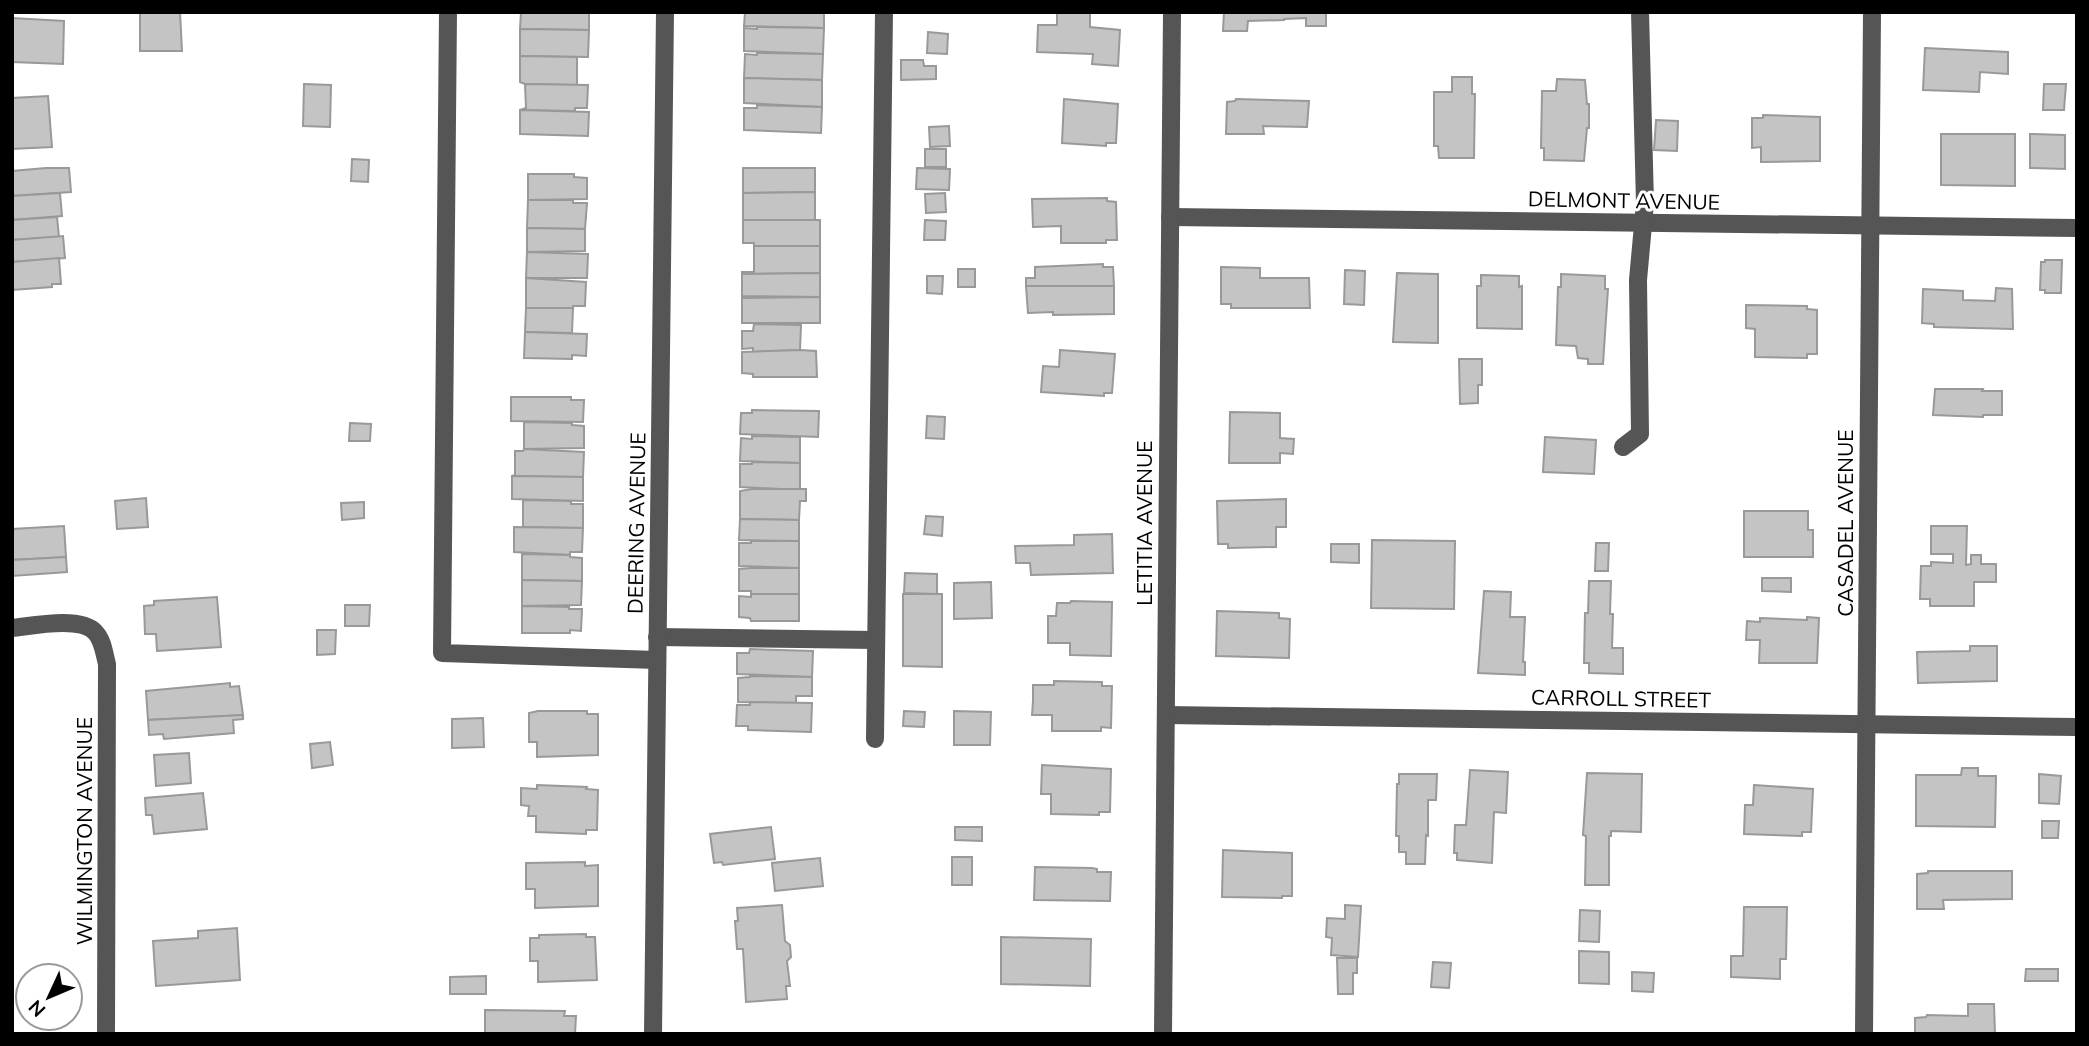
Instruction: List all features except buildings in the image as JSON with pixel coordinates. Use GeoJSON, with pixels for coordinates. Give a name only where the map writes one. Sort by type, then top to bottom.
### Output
{"type":"FeatureCollection","features":[{"type":"Feature","properties":{"kind":"street"},"geometry":{"type":"LineString","coordinates":[[448,12],[442,653],[657,660]]}},
{"type":"Feature","properties":{"kind":"street","name":"DEERING AVENUE"},"geometry":{"type":"LineString","coordinates":[[653,1034],[665,12]]}},
{"type":"Feature","properties":{"kind":"street"},"geometry":{"type":"LineString","coordinates":[[875,739],[884,12]]}},
{"type":"Feature","properties":{"kind":"street","name":"LETITIA AVENUE"},"geometry":{"type":"LineString","coordinates":[[1163,1034],[1172,12]]}},
{"type":"Feature","properties":{"kind":"street"},"geometry":{"type":"LineString","coordinates":[[1623,447],[1640,434],[1638,280],[1645,203],[1640,12]]}},
{"type":"Feature","properties":{"kind":"street","name":"CASADEL AVENUE"},"geometry":{"type":"LineString","coordinates":[[1864,1034],[1872,12]]}},
{"type":"Feature","properties":{"kind":"street","name":"DELMONT AVENUE"},"geometry":{"type":"LineString","coordinates":[[1170,217],[2077,228]]}},
{"type":"Feature","properties":{"kind":"street","name":"WILMINGTON AVENUE"},"geometry":{"type":"LineString","coordinates":[[12,628],[79,624],[94,630],[102,644],[107,664],[106,1034]]}},
{"type":"Feature","properties":{"kind":"street"},"geometry":{"type":"LineString","coordinates":[[657,637],[876,640]]}},
{"type":"Feature","properties":{"kind":"street","name":"CARROLL STREET"},"geometry":{"type":"LineString","coordinates":[[1166,715],[2077,727]]}}]}
